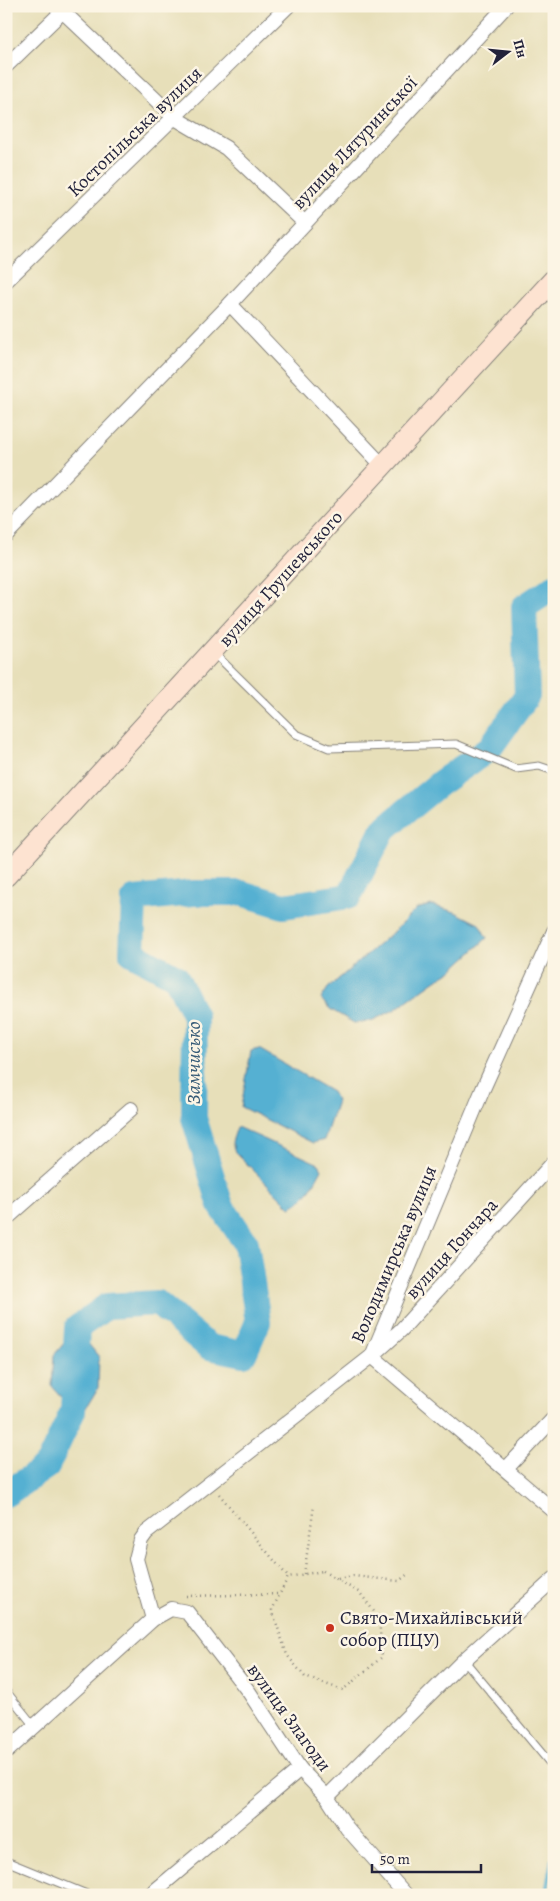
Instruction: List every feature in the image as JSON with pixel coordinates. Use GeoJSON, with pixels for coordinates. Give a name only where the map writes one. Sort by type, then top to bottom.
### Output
{"type":"FeatureCollection","features":[{"type":"Feature","properties":{"kind":"street","name":"Костопільська вулиця"},"geometry":{"type":"LineString","coordinates":[[6,281],[176,118],[288,6]]}},
{"type":"Feature","properties":{"kind":"street","name":"вулиця Лятуринської"},"geometry":{"type":"LineString","coordinates":[[6,535],[230,304],[506,6]]}},
{"type":"Feature","properties":{"kind":"street"},"geometry":{"type":"LineString","coordinates":[[6,66],[63,8],[176,118],[226,148],[305,223]]}},
{"type":"Feature","properties":{"kind":"street","name":"вулиця Грушевського"},"geometry":{"type":"LineString","coordinates":[[6,876],[554,279]]}},
{"type":"Feature","properties":{"kind":"street"},"geometry":{"type":"LineString","coordinates":[[230,304],[383,466]]}},
{"type":"Feature","properties":{"kind":"street","name":"Володимирська вулиця"},"geometry":{"type":"LineString","coordinates":[[153,1619],[136,1559],[141,1540],[146,1534],[372,1356],[483,1089],[554,931]]}},
{"type":"Feature","properties":{"kind":"street"},"geometry":{"type":"LineString","coordinates":[[6,1219],[131,1109]]}},
{"type":"Feature","properties":{"kind":"street","name":"вулиця Гончара"},"geometry":{"type":"LineString","coordinates":[[372,1356],[401,1330],[554,1162]]}},
{"type":"Feature","properties":{"kind":"street"},"geometry":{"type":"LineString","coordinates":[[372,1356],[554,1511]]}},
{"type":"Feature","properties":{"kind":"street"},"geometry":{"type":"LineString","coordinates":[[506,1469],[554,1418]]}},
{"type":"Feature","properties":{"kind":"street"},"geometry":{"type":"LineString","coordinates":[[327,1797],[464,1660],[554,1579]]}},
{"type":"Feature","properties":{"kind":"street","name":"вулиця Злагоди"},"geometry":{"type":"LineString","coordinates":[[6,1752],[153,1619],[171,1609],[187,1612],[249,1692],[300,1769],[327,1797],[347,1828],[406,1895]]}},
{"type":"Feature","properties":{"kind":"street"},"geometry":{"type":"LineString","coordinates":[[150,1895],[300,1769]]}},
{"type":"Feature","properties":{"kind":"lane"},"geometry":{"type":"LineString","coordinates":[[213,652],[296,734],[329,748],[456,744],[516,769],[539,766],[554,771]]}},
{"type":"Feature","properties":{"kind":"lane"},"geometry":{"type":"LineString","coordinates":[[464,1660],[554,1768]]}},
{"type":"Feature","properties":{"kind":"lane"},"geometry":{"type":"LineString","coordinates":[[6,1691],[34,1726]]}},
{"type":"Feature","properties":{"kind":"lane"},"geometry":{"type":"LineString","coordinates":[[6,1861],[89,1895]]}},
{"type":"Feature","properties":{"kind":"path"},"geometry":{"type":"LineString","coordinates":[[211,1483],[288,1577]]}},
{"type":"Feature","properties":{"kind":"path"},"geometry":{"type":"LineString","coordinates":[[304,1574],[314,1506]]}},
{"type":"Feature","properties":{"kind":"path"},"geometry":{"type":"LineString","coordinates":[[323,1570],[360,1593],[379,1618],[382,1657],[343,1690],[304,1677],[287,1655],[272,1610],[288,1577],[323,1570]]}},
{"type":"Feature","properties":{"kind":"path"},"geometry":{"type":"LineString","coordinates":[[336,1579],[353,1576],[400,1581],[408,1574]]}},
{"type":"Feature","properties":{"kind":"path"},"geometry":{"type":"LineString","coordinates":[[183,1596],[280,1594]]}},
{"type":"Feature","properties":{"kind":"water"},"geometry":{"type":"Polygon","coordinates":[[[431,905],[455,912],[479,924],[487,938],[451,971],[394,1010],[371,1021],[354,1023],[330,1009],[321,999],[328,988],[394,931],[416,909],[431,905]]]}},
{"type":"Feature","properties":{"kind":"water"},"geometry":{"type":"Polygon","coordinates":[[[259,1049],[332,1092],[337,1101],[324,1140],[313,1143],[241,1107],[251,1051],[259,1049]]]}},
{"type":"Feature","properties":{"kind":"water"},"geometry":{"type":"Polygon","coordinates":[[[237,1127],[319,1164],[322,1169],[309,1191],[300,1201],[290,1207],[235,1152],[232,1142],[237,1127]]]}},
{"type":"Feature","properties":{"kind":"water"},"geometry":{"type":"Polygon","coordinates":[[[77,1328],[84,1333],[87,1342],[99,1357],[98,1388],[81,1416],[73,1411],[52,1386],[54,1355],[77,1328]]]}},
{"type":"Feature","properties":{"kind":"waterway","name":"Замчисько"},"geometry":{"type":"LineString","coordinates":[[6,1494],[47,1466],[73,1411],[77,1328],[107,1306],[157,1303],[209,1347],[244,1354],[258,1322],[246,1243],[221,1206],[194,1118],[195,1016],[176,977],[132,953],[134,899],[193,893],[241,893],[284,906],[349,896],[383,830],[440,783],[489,749],[527,696],[524,607],[554,587]]}},
{"type":"Feature","properties":{"kind":"waterway"},"geometry":{"type":"LineString","coordinates":[[546,1895],[552,1860],[554,1858]]}},
{"type":"Feature","properties":{"kind":"place","name":"Свято-Михайлівський собор (ПЦУ)"},"geometry":{"type":"Point","coordinates":[330,1628]}}]}
